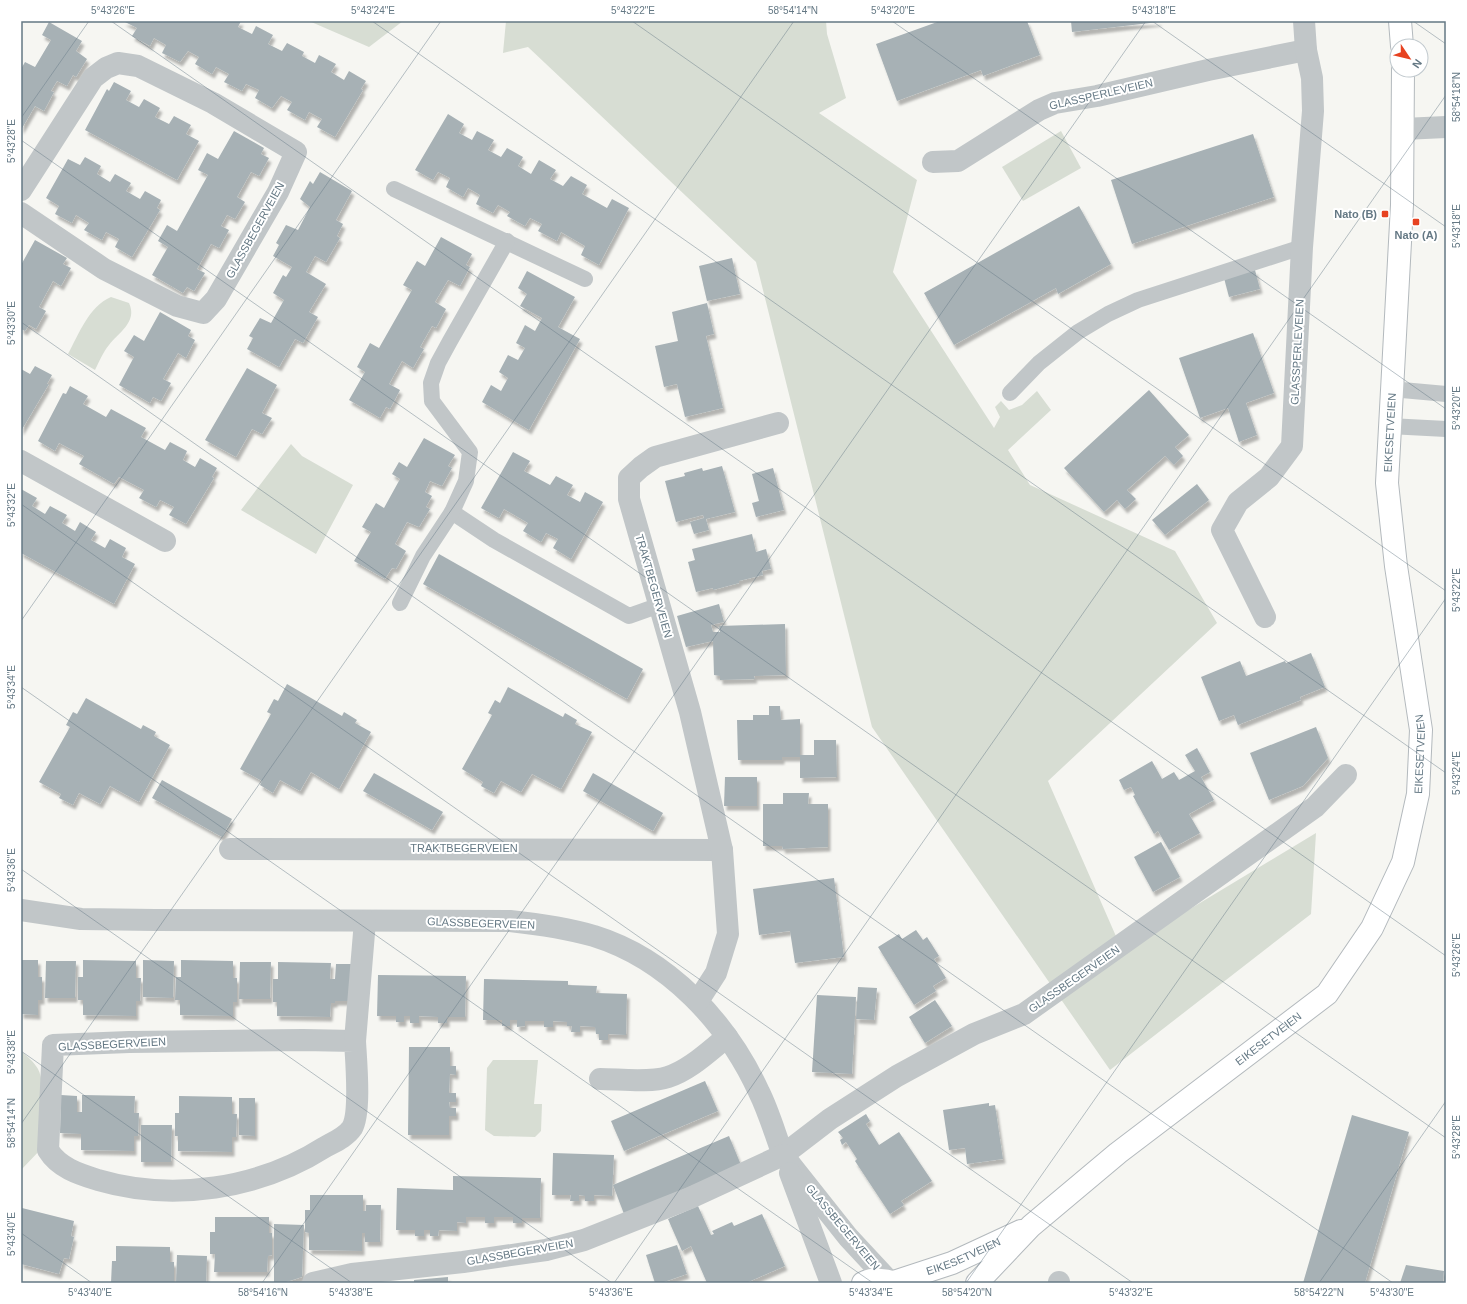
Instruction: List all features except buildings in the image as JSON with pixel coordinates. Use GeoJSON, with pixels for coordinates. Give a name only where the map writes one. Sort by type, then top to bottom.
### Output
{"type":"FeatureCollection","features":[{"type":"Feature","properties":{"kind":"main road"},"geometry":{"type":"LineString","coordinates":[[1400,21],[1401,38]]}},
{"type":"Feature","properties":{"kind":"main road","name":"EIKESETVEIEN"},"geometry":{"type":"LineString","coordinates":[[977,1283],[1031,1226],[1118,1153],[1327,994],[1372,928],[1403,862],[1418,794],[1421,730],[1396,566],[1388,490],[1389,426],[1402,205],[1403,78]]}},
{"type":"Feature","properties":{"kind":"main road","name":"EIKESETVEIEN"},"geometry":{"type":"LineString","coordinates":[[863,1283],[869,1280],[892,1282],[952,1263],[1031,1226]]}},
{"type":"Feature","properties":{"kind":"street","name":"GLASSPERLEVEIEN"},"geometry":{"type":"LineString","coordinates":[[1266,617],[1222,530],[1238,502],[1269,477],[1292,446],[1302,247],[1313,111],[1312,78],[1306,50],[1304,21]]}},
{"type":"Feature","properties":{"kind":"street","name":"GLASSPERLEVEIEN"},"geometry":{"type":"LineString","coordinates":[[932,162],[958,160],[1039,110],[1055,103],[1097,96],[1208,70],[1306,50]]}},
{"type":"Feature","properties":{"kind":"street","name":"GLASSBEGERVEIEN"},"geometry":{"type":"LineString","coordinates":[[21,190],[93,78],[106,68],[118,63],[138,66],[213,103],[296,152],[278,192],[216,299],[203,312],[176,306],[104,268],[21,213]]}},
{"type":"Feature","properties":{"kind":"street"},"geometry":{"type":"LineString","coordinates":[[1403,129],[1446,127]]}},
{"type":"Feature","properties":{"kind":"street","name":"TRAKTBEGERVEIEN"},"geometry":{"type":"LineString","coordinates":[[698,1001],[716,973],[728,934],[722,850],[690,712],[629,499],[629,478],[655,457],[778,423]]}},
{"type":"Feature","properties":{"kind":"street"},"geometry":{"type":"LineString","coordinates":[[21,461],[165,541]]}},
{"type":"Feature","properties":{"kind":"street","name":"GLASSBEGERVEIEN"},"geometry":{"type":"LineString","coordinates":[[313,1283],[352,1274],[463,1262],[546,1250],[584,1240],[690,1198],[783,1155],[830,1119],[896,1076],[974,1034],[1024,1014],[1315,807],[1346,775]]}},
{"type":"Feature","properties":{"kind":"street","name":"TRAKTBEGERVEIEN"},"geometry":{"type":"LineString","coordinates":[[230,849],[722,850]]}},
{"type":"Feature","properties":{"kind":"street","name":"GLASSBEGERVEIEN"},"geometry":{"type":"LineString","coordinates":[[21,910],[81,919],[294,922],[510,921],[553,926],[594,937],[647,960],[698,1001],[727,1037],[759,1092],[831,1283]]}},
{"type":"Feature","properties":{"kind":"street","name":"GLASSBEGERVEIEN"},"geometry":{"type":"LineString","coordinates":[[355,1041],[129,1042],[53,1045],[48,1150],[54,1158],[76,1174],[123,1186],[166,1191],[227,1185],[280,1171],[315,1153],[351,1130],[354,1122],[356,1107],[355,1041],[365,921]]}},
{"type":"Feature","properties":{"kind":"street"},"geometry":{"type":"LineString","coordinates":[[600,1079],[648,1079],[668,1077],[684,1069],[727,1037]]}},
{"type":"Feature","properties":{"kind":"street","name":"GLASSBEGERVEIEN"},"geometry":{"type":"LineString","coordinates":[[783,1155],[848,1237],[892,1282]]}},
{"type":"Feature","properties":{"kind":"lane"},"geometry":{"type":"LineString","coordinates":[[394,189],[585,279]]}},
{"type":"Feature","properties":{"kind":"lane"},"geometry":{"type":"LineString","coordinates":[[400,603],[423,556],[452,512],[466,481],[470,452],[432,400],[431,383],[447,346],[507,241]]}},
{"type":"Feature","properties":{"kind":"lane"},"geometry":{"type":"LineString","coordinates":[[1010,393],[1039,363],[1078,332],[1108,314],[1138,300],[1302,247]]}},
{"type":"Feature","properties":{"kind":"lane"},"geometry":{"type":"LineString","coordinates":[[1391,389],[1446,394]]}},
{"type":"Feature","properties":{"kind":"lane"},"geometry":{"type":"LineString","coordinates":[[1389,426],[1446,429]]}},
{"type":"Feature","properties":{"kind":"lane"},"geometry":{"type":"LineString","coordinates":[[452,512],[494,540],[629,616],[660,605]]}},
{"type":"Feature","properties":{"kind":"shaded area"},"geometry":{"type":"Polygon","coordinates":[[[309,21],[403,21],[369,47],[309,21]]]}},
{"type":"Feature","properties":{"kind":"shaded area"},"geometry":{"type":"Polygon","coordinates":[[[506,21],[826,21],[827,34],[846,98],[819,113],[917,180],[893,272],[994,428],[1000,417],[995,407],[1001,401],[1009,410],[1022,405],[1037,391],[1051,410],[1008,450],[1030,485],[1175,551],[1217,623],[1048,781],[1122,950],[1316,833],[1311,914],[1110,1070],[872,727],[756,262],[528,47],[503,53],[506,21]]]}},
{"type":"Feature","properties":{"kind":"shaded area"},"geometry":{"type":"Polygon","coordinates":[[[1061,131],[1081,168],[1023,201],[1002,167],[1061,131]]]}},
{"type":"Feature","properties":{"kind":"shaded area"},"geometry":{"type":"Polygon","coordinates":[[[111,297],[129,303],[131,316],[126,327],[105,351],[95,370],[68,354],[85,321],[103,301],[111,297]]]}},
{"type":"Feature","properties":{"kind":"shaded area"},"geometry":{"type":"Polygon","coordinates":[[[291,444],[302,456],[353,485],[316,554],[241,510],[291,444]]]}},
{"type":"Feature","properties":{"kind":"shaded area"},"geometry":{"type":"Polygon","coordinates":[[[21,1051],[38,1069],[41,1076],[43,1108],[41,1149],[21,1170],[21,1051]]]}},
{"type":"Feature","properties":{"kind":"shaded area"},"geometry":{"type":"Polygon","coordinates":[[[493,1060],[538,1060],[534,1104],[542,1104],[541,1131],[535,1137],[494,1136],[485,1130],[487,1068],[493,1060]]]}},
{"type":"Feature","properties":{"kind":"place","name":"Nato (B)"},"geometry":{"type":"Point","coordinates":[1385,214]}},
{"type":"Feature","properties":{"kind":"place","name":"Nato (A)"},"geometry":{"type":"Point","coordinates":[1416,222]}}]}
